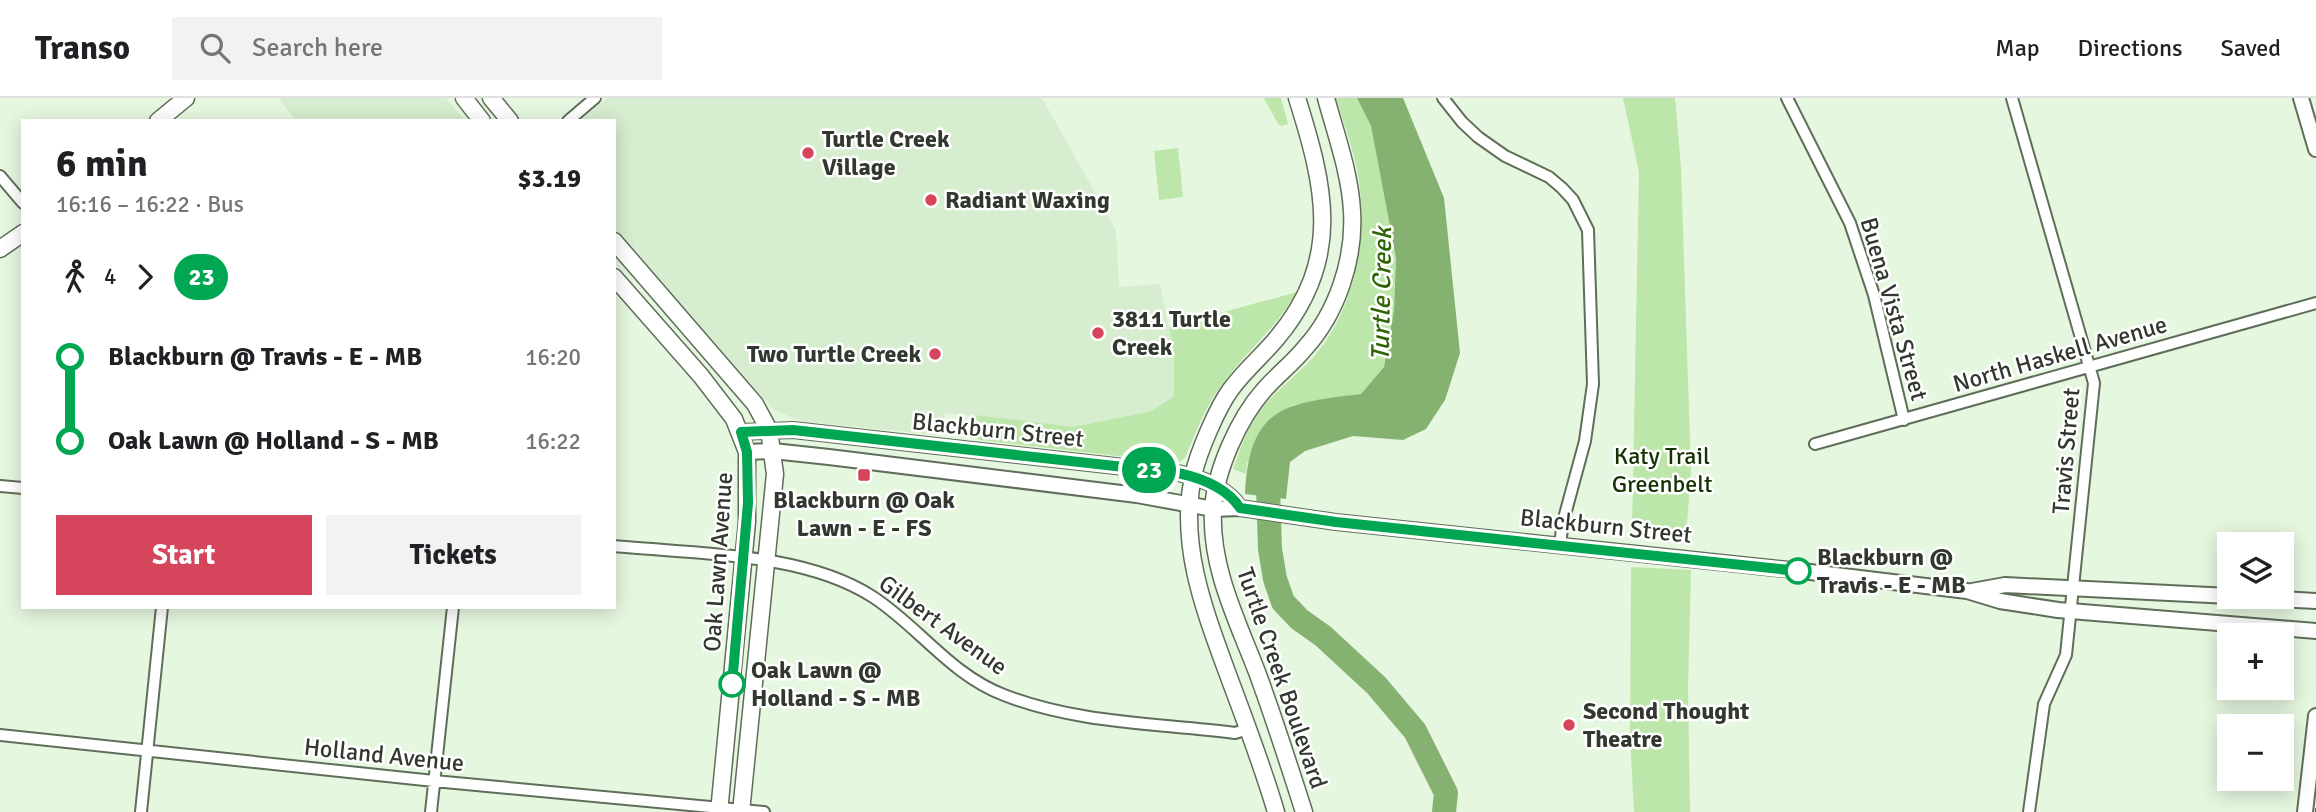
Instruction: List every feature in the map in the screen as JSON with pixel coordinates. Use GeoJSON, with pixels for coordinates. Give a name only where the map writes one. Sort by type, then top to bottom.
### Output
{"type":"FeatureCollection","features":[{"type":"Feature","properties":{"kind":"main road"},"geometry":{"type":"LineString","coordinates":[[160,119],[186,98]]}},
{"type":"Feature","properties":{"kind":"main road"},"geometry":{"type":"LineString","coordinates":[[464,98],[480,119]]}},
{"type":"Feature","properties":{"kind":"main road"},"geometry":{"type":"LineString","coordinates":[[491,98],[508,119]]}},
{"type":"Feature","properties":{"kind":"main road","name":"Turtle Creek Boulevard"},"geometry":{"type":"LineString","coordinates":[[1276,812],[1198,591],[1191,544],[1190,506],[1193,476],[1219,410],[1230,390],[1292,319],[1312,278],[1322,239],[1323,206],[1318,169],[1297,98]]}},
{"type":"Feature","properties":{"kind":"main road","name":"Turtle Creek Boulevard"},"geometry":{"type":"LineString","coordinates":[[1304,812],[1275,722],[1225,590],[1218,560],[1213,509],[1217,487],[1240,425],[1264,389],[1306,348],[1323,324],[1341,286],[1350,247],[1352,211],[1343,159],[1326,98]]}},
{"type":"Feature","properties":{"kind":"main road"},"geometry":{"type":"LineString","coordinates":[[1308,135],[1335,128]]}},
{"type":"Feature","properties":{"kind":"main road"},"geometry":{"type":"LineString","coordinates":[[0,249],[21,234]]}},
{"type":"Feature","properties":{"kind":"main road","name":"Oak Lawn Avenue"},"geometry":{"type":"LineString","coordinates":[[616,243],[755,404],[769,430],[775,474],[741,811]]}},
{"type":"Feature","properties":{"kind":"main road","name":"Oak Lawn Avenue"},"geometry":{"type":"LineString","coordinates":[[616,279],[734,419],[747,452],[748,496],[744,558],[720,810]]}},
{"type":"Feature","properties":{"kind":"main road"},"geometry":{"type":"LineString","coordinates":[[635,300],[653,285]]}},
{"type":"Feature","properties":{"kind":"main road"},"geometry":{"type":"LineString","coordinates":[[1248,729],[1275,722]]}},
{"type":"Feature","properties":{"kind":"street"},"geometry":{"type":"LineString","coordinates":[[570,119],[595,98]]}},
{"type":"Feature","properties":{"kind":"street"},"geometry":{"type":"LineString","coordinates":[[1443,98],[1478,137],[1505,156],[1549,177],[1562,188],[1573,200],[1588,230],[1593,384],[1585,441],[1563,522],[1560,544]]}},
{"type":"Feature","properties":{"kind":"street","name":"Buena Vista Street"},"geometry":{"type":"LineString","coordinates":[[1787,98],[1850,223],[1874,295],[1904,420]]}},
{"type":"Feature","properties":{"kind":"street","name":"Travis Street"},"geometry":{"type":"LineString","coordinates":[[2012,98],[2094,383],[2066,655],[2044,704],[2029,812]]}},
{"type":"Feature","properties":{"kind":"street"},"geometry":{"type":"LineString","coordinates":[[2301,98],[2316,149]]}},
{"type":"Feature","properties":{"kind":"street"},"geometry":{"type":"LineString","coordinates":[[0,176],[21,201]]}},
{"type":"Feature","properties":{"kind":"street","name":"North Haskell Avenue"},"geometry":{"type":"LineString","coordinates":[[1815,444],[2316,303]]}},
{"type":"Feature","properties":{"kind":"street","name":"Blackburn Street"},"geometry":{"type":"LineString","coordinates":[[741,432],[793,430],[1193,476],[1217,487],[1240,508]]}},
{"type":"Feature","properties":{"kind":"street"},"geometry":{"type":"LineString","coordinates":[[950,471],[953,449]]}},
{"type":"Feature","properties":{"kind":"street","name":"Blackburn Street"},"geometry":{"type":"LineString","coordinates":[[747,452],[773,451],[950,471],[1137,495],[1213,509],[1240,508],[1322,520],[1560,544],[1967,592],[2000,601],[2072,611],[2316,631]]}},
{"type":"Feature","properties":{"kind":"street"},"geometry":{"type":"LineString","coordinates":[[0,486],[21,488]]}},
{"type":"Feature","properties":{"kind":"street","name":"Gilbert Avenue"},"geometry":{"type":"LineString","coordinates":[[616,546],[744,558],[825,573],[860,590],[892,612],[965,674],[1001,694],[1041,709],[1084,717],[1235,733],[1248,729]]}},
{"type":"Feature","properties":{"kind":"street","name":"Blackburn Street"},"geometry":{"type":"LineString","coordinates":[[1967,592],[2005,585],[2217,595]]}},
{"type":"Feature","properties":{"kind":"street"},"geometry":{"type":"LineString","coordinates":[[2294,600],[2316,601]]}},
{"type":"Feature","properties":{"kind":"street"},"geometry":{"type":"LineString","coordinates":[[141,812],[162,609]]}},
{"type":"Feature","properties":{"kind":"street"},"geometry":{"type":"LineString","coordinates":[[431,812],[453,609]]}},
{"type":"Feature","properties":{"kind":"street"},"geometry":{"type":"LineString","coordinates":[[2305,812],[2314,759],[2316,716]]}},
{"type":"Feature","properties":{"kind":"street","name":"Holland Avenue"},"geometry":{"type":"LineString","coordinates":[[0,735],[720,810],[764,812]]}},
{"type":"Feature","properties":{"kind":"shaded area"},"geometry":{"type":"Polygon","coordinates":[[[278,98],[446,98],[463,119],[295,119],[278,98]]]}},
{"type":"Feature","properties":{"kind":"shaded area"},"geometry":{"type":"Polygon","coordinates":[[[607,98],[1042,98],[1116,230],[1119,287],[1160,284],[1174,351],[1174,396],[1152,411],[1073,427],[945,413],[943,428],[937,435],[801,421],[774,410],[616,231],[616,119],[582,119],[607,98]]]}},
{"type":"Feature","properties":{"kind":"shaded area"},"geometry":{"type":"Polygon","coordinates":[[[1357,98],[1403,98],[1444,198],[1460,353],[1445,400],[1426,429],[1403,440],[1353,436],[1305,451],[1290,462],[1286,499],[1245,494],[1254,443],[1263,427],[1276,415],[1311,401],[1361,394],[1384,367],[1394,310],[1396,258],[1371,126],[1357,98]]]}},
{"type":"Feature","properties":{"kind":"green space"},"geometry":{"type":"Polygon","coordinates":[[[1264,98],[1281,98],[1288,124],[1278,124],[1264,98]]]}},
{"type":"Feature","properties":{"kind":"green space"},"geometry":{"type":"Polygon","coordinates":[[[1336,98],[1357,98],[1371,126],[1396,258],[1394,310],[1384,367],[1361,394],[1294,405],[1247,463],[1246,474],[1233,469],[1250,426],[1266,403],[1323,345],[1344,308],[1351,288],[1360,245],[1361,202],[1352,150],[1336,98]]]}},
{"type":"Feature","properties":{"kind":"green space","name":"Katy Trail Greenbelt"},"geometry":{"type":"Polygon","coordinates":[[[1623,98],[1675,98],[1681,167],[1691,472],[1686,536],[1632,528],[1639,172],[1623,98]]]}},
{"type":"Feature","properties":{"kind":"green space"},"geometry":{"type":"Polygon","coordinates":[[[1178,148],[1183,197],[1159,200],[1154,151],[1178,148]]]}},
{"type":"Feature","properties":{"kind":"green space"},"geometry":{"type":"Polygon","coordinates":[[[1297,292],[1278,319],[1218,390],[1185,458],[1178,463],[980,440],[972,433],[974,415],[1073,427],[1152,411],[1174,396],[1174,351],[1169,327],[1297,292]]]}},
{"type":"Feature","properties":{"kind":"green space","name":"Katy Trail Greenbelt"},"geometry":{"type":"Polygon","coordinates":[[[1631,567],[1691,570],[1688,687],[1690,812],[1634,812],[1630,737],[1631,567]]]}},
{"type":"Feature","properties":{"kind":"waterway","name":"Turtle Creek"},"geometry":{"type":"LineString","coordinates":[[1274,465],[1268,487],[1270,549],[1275,579],[1283,602],[1376,685],[1415,731],[1446,793],[1444,812]]}},
{"type":"Feature","properties":{"kind":"bus line","name":"23"},"geometry":{"type":"LineString","coordinates":[[732,684],[748,503],[747,452],[741,432],[793,430],[1178,473],[1193,476],[1217,487],[1240,508],[1336,522],[1798,571]]}},
{"type":"Feature","properties":{"kind":"place","name":"Turtle Creek Village"},"geometry":{"type":"Point","coordinates":[808,153]}},
{"type":"Feature","properties":{"kind":"place","name":"Radiant Waxing"},"geometry":{"type":"Point","coordinates":[931,200]}},
{"type":"Feature","properties":{"kind":"place","name":"3811 Turtle Creek"},"geometry":{"type":"Point","coordinates":[1098,333]}},
{"type":"Feature","properties":{"kind":"place","name":"Two Turtle Creek"},"geometry":{"type":"Point","coordinates":[935,354]}},
{"type":"Feature","properties":{"kind":"place","name":"Blackburn @ Oak Lawn - E - FS"},"geometry":{"type":"Point","coordinates":[864,475]}},
{"type":"Feature","properties":{"kind":"place","name":"Blackburn @ Travis - E - MB"},"geometry":{"type":"Point","coordinates":[1798,571]}},
{"type":"Feature","properties":{"kind":"place","name":"Oak Lawn @ Holland - S - MB"},"geometry":{"type":"Point","coordinates":[732,684]}},
{"type":"Feature","properties":{"kind":"place","name":"Second Thought Theatre"},"geometry":{"type":"Point","coordinates":[1569,725]}}]}
